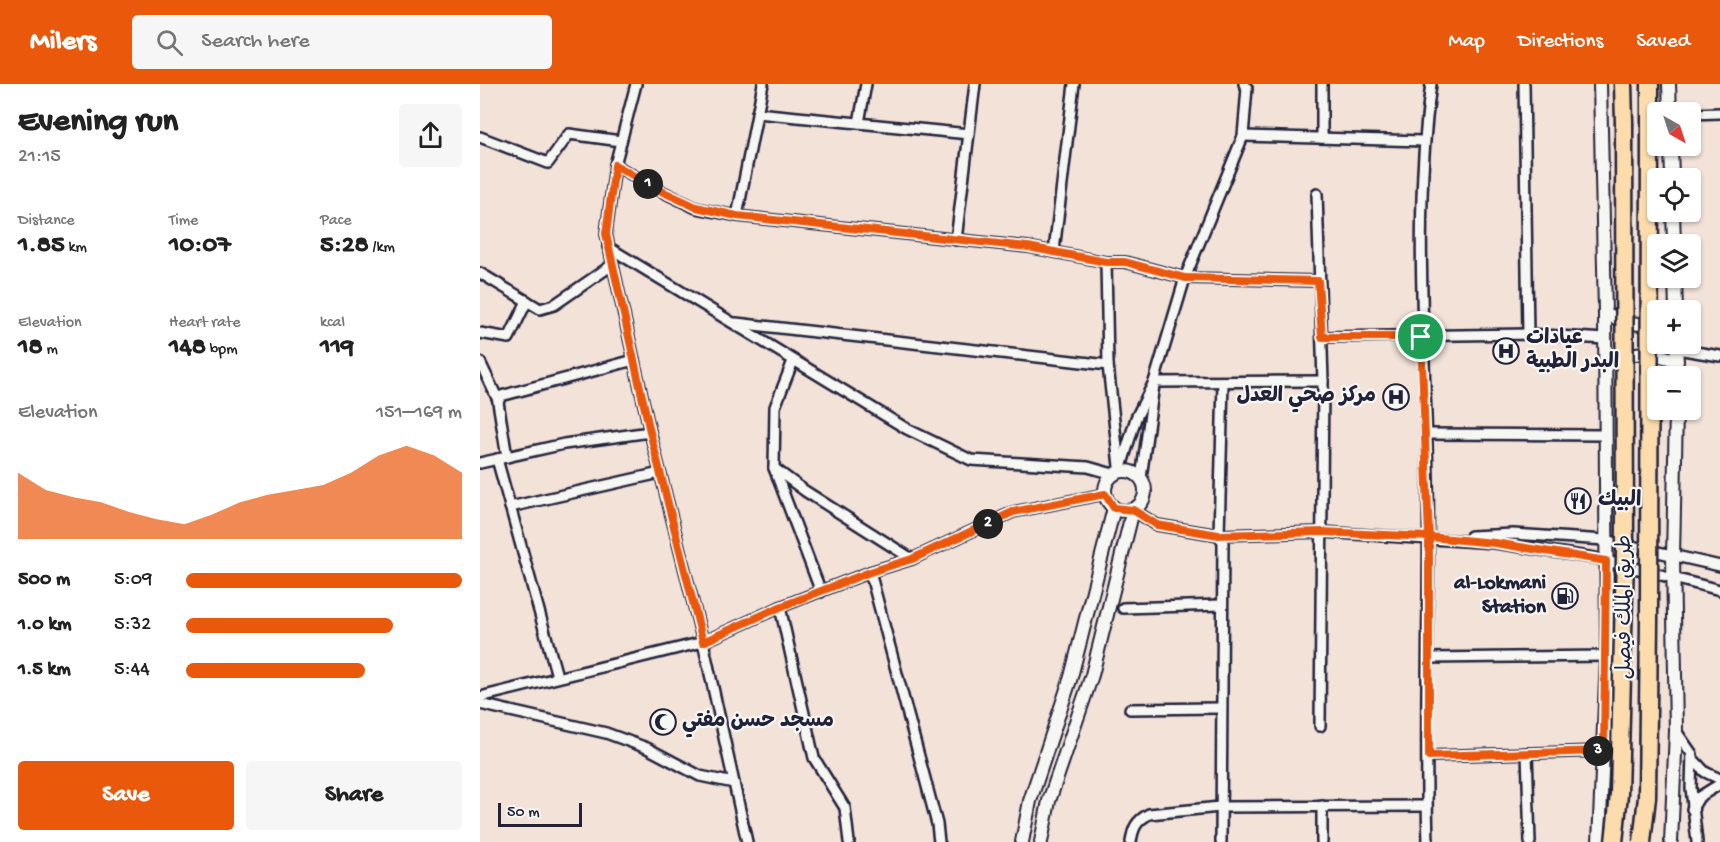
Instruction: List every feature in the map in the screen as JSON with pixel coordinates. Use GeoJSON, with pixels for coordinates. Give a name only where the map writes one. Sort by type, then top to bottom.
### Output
{"type":"FeatureCollection","features":[{"type":"Feature","properties":{"kind":"highway","name":"طريق الملك فيصل"},"geometry":{"type":"LineString","coordinates":[[1614,842],[1619,794],[1625,556],[1623,84]]}},
{"type":"Feature","properties":{"kind":"highway","name":"طريق الملك فيصل"},"geometry":{"type":"LineString","coordinates":[[1642,842],[1647,797],[1649,621],[1650,84]]}},
{"type":"Feature","properties":{"kind":"street"},"geometry":{"type":"LineString","coordinates":[[636,84],[615,165],[606,234],[650,432],[703,642],[747,842]]}},
{"type":"Feature","properties":{"kind":"street"},"geometry":{"type":"LineString","coordinates":[[737,216],[763,84]]}},
{"type":"Feature","properties":{"kind":"street"},"geometry":{"type":"LineString","coordinates":[[859,123],[866,84]]}},
{"type":"Feature","properties":{"kind":"street"},"geometry":{"type":"LineString","coordinates":[[956,240],[975,84]]}},
{"type":"Feature","properties":{"kind":"street"},"geometry":{"type":"LineString","coordinates":[[1054,251],[1074,84]]}},
{"type":"Feature","properties":{"kind":"street"},"geometry":{"type":"LineString","coordinates":[[1041,842],[1049,801],[1092,675],[1133,510],[1145,496],[1141,478],[1154,382],[1185,278],[1243,136],[1247,88],[1244,84]]}},
{"type":"Feature","properties":{"kind":"street"},"geometry":{"type":"LineString","coordinates":[[1322,138],[1323,84]]}},
{"type":"Feature","properties":{"kind":"street"},"geometry":{"type":"LineString","coordinates":[[1428,842],[1429,537],[1427,434],[1421,337],[1423,141],[1431,84]]}},
{"type":"Feature","properties":{"kind":"street"},"geometry":{"type":"LineString","coordinates":[[1524,84],[1528,334]]}},
{"type":"Feature","properties":{"kind":"street"},"geometry":{"type":"LineString","coordinates":[[1599,842],[1607,656],[1605,313],[1600,84]]}},
{"type":"Feature","properties":{"kind":"street"},"geometry":{"type":"LineString","coordinates":[[1669,84],[1670,102]]}},
{"type":"Feature","properties":{"kind":"street"},"geometry":{"type":"LineString","coordinates":[[757,113],[969,134]]}},
{"type":"Feature","properties":{"kind":"street"},"geometry":{"type":"LineString","coordinates":[[1701,114],[1720,113]]}},
{"type":"Feature","properties":{"kind":"street"},"geometry":{"type":"LineString","coordinates":[[480,137],[548,163],[569,134],[621,141]]}},
{"type":"Feature","properties":{"kind":"street"},"geometry":{"type":"LineString","coordinates":[[1243,136],[1423,141]]}},
{"type":"Feature","properties":{"kind":"street"},"geometry":{"type":"LineString","coordinates":[[615,165],[655,188],[696,207],[737,216],[1054,251],[1106,262],[1125,262],[1185,278],[1318,281]]}},
{"type":"Feature","properties":{"kind":"street"},"geometry":{"type":"LineString","coordinates":[[1317,194],[1323,381],[1320,726]]}},
{"type":"Feature","properties":{"kind":"street"},"geometry":{"type":"LineString","coordinates":[[608,247],[907,429],[970,460],[1088,467],[1116,473],[1131,471],[1141,478]]}},
{"type":"Feature","properties":{"kind":"street"},"geometry":{"type":"LineString","coordinates":[[1106,262],[1108,365],[1116,473]]}},
{"type":"Feature","properties":{"kind":"street"},"geometry":{"type":"LineString","coordinates":[[480,273],[540,309],[548,308],[612,265]]}},
{"type":"Feature","properties":{"kind":"street"},"geometry":{"type":"LineString","coordinates":[[480,333],[509,338],[527,301]]}},
{"type":"Feature","properties":{"kind":"street"},"geometry":{"type":"LineString","coordinates":[[1605,313],[1625,323],[1647,324]]}},
{"type":"Feature","properties":{"kind":"street"},"geometry":{"type":"LineString","coordinates":[[733,322],[1108,365]]}},
{"type":"Feature","properties":{"kind":"street"},"geometry":{"type":"LineString","coordinates":[[1322,337],[1528,334],[1605,339]]}},
{"type":"Feature","properties":{"kind":"street"},"geometry":{"type":"LineString","coordinates":[[1605,363],[1638,352],[1647,352]]}},
{"type":"Feature","properties":{"kind":"street"},"geometry":{"type":"LineString","coordinates":[[1701,354],[1720,356]]}},
{"type":"Feature","properties":{"kind":"street"},"geometry":{"type":"LineString","coordinates":[[498,400],[501,396],[634,360]]}},
{"type":"Feature","properties":{"kind":"street"},"geometry":{"type":"LineString","coordinates":[[794,361],[775,407],[774,468],[821,592]]}},
{"type":"Feature","properties":{"kind":"street"},"geometry":{"type":"LineString","coordinates":[[480,362],[498,400],[507,457]]}},
{"type":"Feature","properties":{"kind":"street"},"geometry":{"type":"LineString","coordinates":[[1154,382],[1323,381]]}},
{"type":"Feature","properties":{"kind":"street"},"geometry":{"type":"LineString","coordinates":[[1022,842],[1030,801],[1071,676],[1114,508],[1105,494],[1106,483],[1116,473],[1136,418],[1154,382]]}},
{"type":"Feature","properties":{"kind":"street"},"geometry":{"type":"LineString","coordinates":[[1221,842],[1220,708],[1223,542],[1219,535],[1223,382]]}},
{"type":"Feature","properties":{"kind":"street"},"geometry":{"type":"LineString","coordinates":[[1671,842],[1676,731],[1673,557],[1676,420]]}},
{"type":"Feature","properties":{"kind":"street"},"geometry":{"type":"LineString","coordinates":[[480,463],[564,444],[650,432]]}},
{"type":"Feature","properties":{"kind":"street"},"geometry":{"type":"LineString","coordinates":[[1427,434],[1604,435]]}},
{"type":"Feature","properties":{"kind":"street"},"geometry":{"type":"LineString","coordinates":[[497,459],[557,676]]}},
{"type":"Feature","properties":{"kind":"street"},"geometry":{"type":"LineString","coordinates":[[774,468],[805,491],[912,559]]}},
{"type":"Feature","properties":{"kind":"street"},"geometry":{"type":"LineString","coordinates":[[510,507],[660,473]]}},
{"type":"Feature","properties":{"kind":"street"},"geometry":{"type":"LineString","coordinates":[[480,697],[557,676],[703,642],[780,607],[870,572],[912,559],[1013,512],[1105,494]]}},
{"type":"Feature","properties":{"kind":"street"},"geometry":{"type":"LineString","coordinates":[[1114,508],[1133,510],[1157,525],[1219,535],[1322,532],[1495,543],[1606,561],[1720,590]]}},
{"type":"Feature","properties":{"kind":"street"},"geometry":{"type":"LineString","coordinates":[[1429,537],[1513,534],[1605,540],[1720,566]]}},
{"type":"Feature","properties":{"kind":"street"},"geometry":{"type":"LineString","coordinates":[[870,572],[937,824],[939,842]]}},
{"type":"Feature","properties":{"kind":"street"},"geometry":{"type":"LineString","coordinates":[[1123,608],[1221,605]]}},
{"type":"Feature","properties":{"kind":"street"},"geometry":{"type":"LineString","coordinates":[[780,607],[814,758],[845,808],[849,842]]}},
{"type":"Feature","properties":{"kind":"street"},"geometry":{"type":"LineString","coordinates":[[1428,658],[1607,656]]}},
{"type":"Feature","properties":{"kind":"street"},"geometry":{"type":"LineString","coordinates":[[480,704],[606,734],[647,748],[700,776],[734,783]]}},
{"type":"Feature","properties":{"kind":"street"},"geometry":{"type":"LineString","coordinates":[[1130,709],[1220,708]]}},
{"type":"Feature","properties":{"kind":"street"},"geometry":{"type":"LineString","coordinates":[[1676,731],[1687,743],[1692,758],[1692,809],[1697,842]]}},
{"type":"Feature","properties":{"kind":"street"},"geometry":{"type":"LineString","coordinates":[[1429,756],[1604,751]]}},
{"type":"Feature","properties":{"kind":"street"},"geometry":{"type":"LineString","coordinates":[[1527,753],[1530,842]]}},
{"type":"Feature","properties":{"kind":"street"},"geometry":{"type":"LineString","coordinates":[[1692,758],[1705,772],[1720,779]]}},
{"type":"Feature","properties":{"kind":"street"},"geometry":{"type":"LineString","coordinates":[[1692,809],[1699,797],[1720,784]]}},
{"type":"Feature","properties":{"kind":"street"},"geometry":{"type":"LineString","coordinates":[[1322,806],[1322,842]]}},
{"type":"Feature","properties":{"kind":"street"},"geometry":{"type":"LineString","coordinates":[[1131,842],[1133,828],[1140,819],[1149,814],[1220,807],[1427,806]]}},
{"type":"Feature","properties":{"kind":"place","name":"عيادات البدر الطبية"},"geometry":{"type":"Point","coordinates":[1506,351]}},
{"type":"Feature","properties":{"kind":"place","name":"مركز صحي العدل"},"geometry":{"type":"Point","coordinates":[1396,397]}},
{"type":"Feature","properties":{"kind":"place","name":"البيك"},"geometry":{"type":"Point","coordinates":[1578,501]}},
{"type":"Feature","properties":{"kind":"place","name":"al-Lokmani Station"},"geometry":{"type":"Point","coordinates":[1565,596]}},
{"type":"Feature","properties":{"kind":"place","name":"مسجد حسن مفتي"},"geometry":{"type":"Point","coordinates":[663,722]}},
{"type":"Feature","properties":{"kind":"route"},"geometry":{"type":"LineString","coordinates":[[1421,337],[1322,337],[1318,281],[1185,278],[1125,262],[1106,262],[1028,247],[737,216],[696,207],[655,188],[615,165],[606,234],[650,432],[703,642],[780,607],[870,572],[912,559],[1013,512],[1105,494],[1109,504],[1114,508],[1126,512],[1133,510],[1157,525],[1219,535],[1322,532],[1429,537],[1495,543],[1606,561],[1607,656],[1604,751],[1429,756],[1429,537],[1427,434],[1421,337]]}}]}
